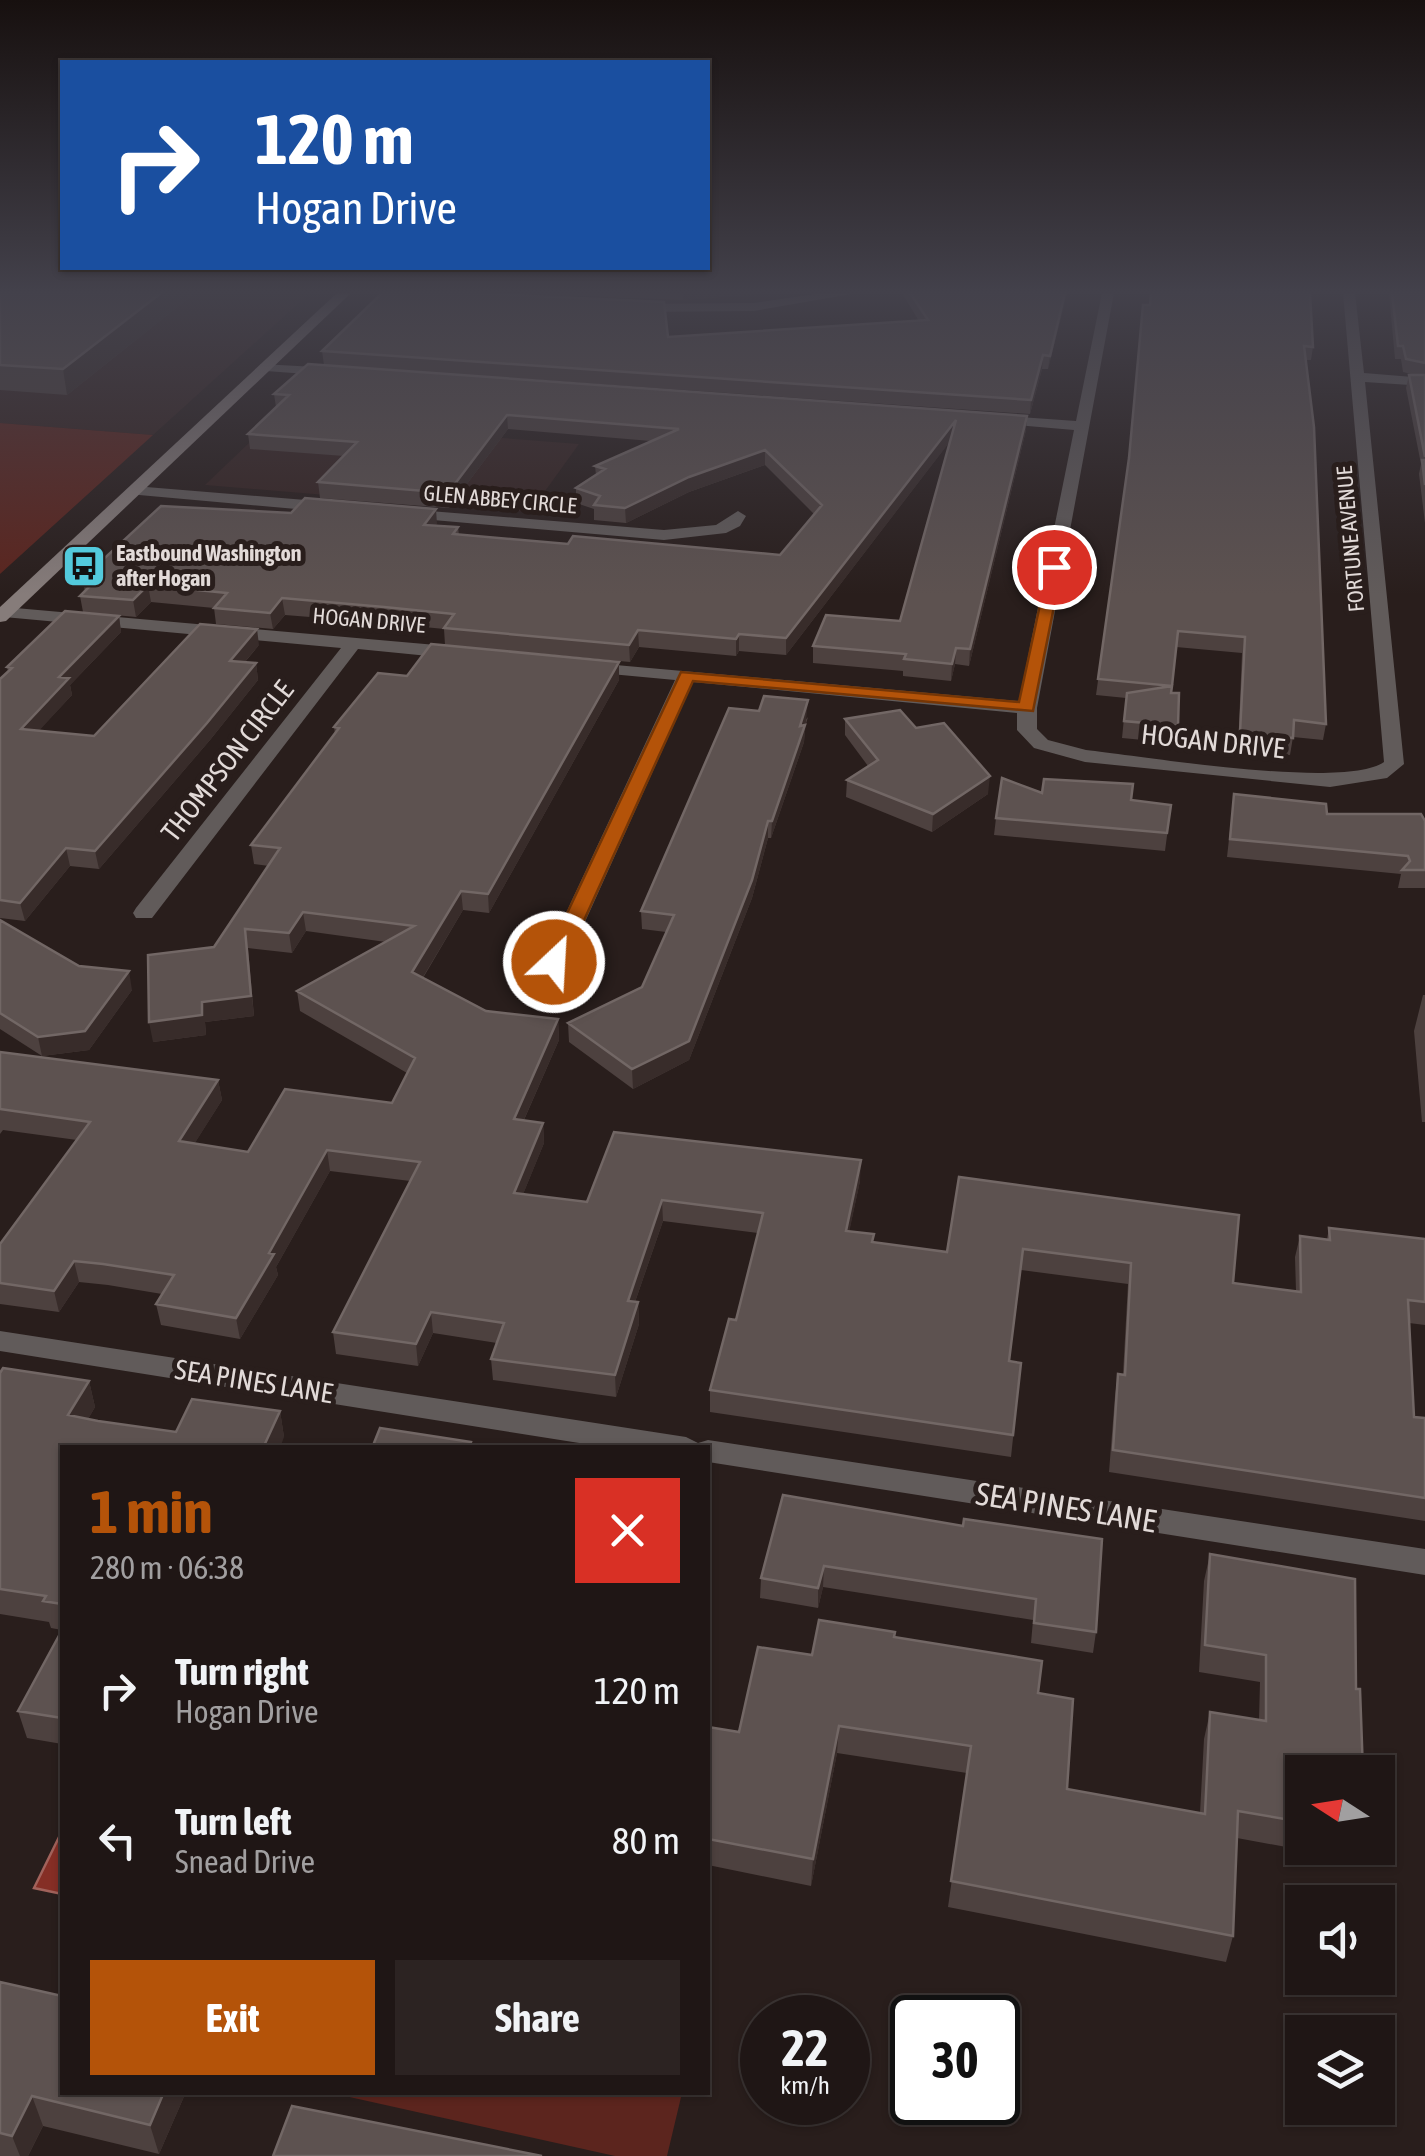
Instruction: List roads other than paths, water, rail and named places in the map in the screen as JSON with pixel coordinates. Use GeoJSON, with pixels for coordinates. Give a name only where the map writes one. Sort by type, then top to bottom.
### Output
{"type":"FeatureCollection","features":[{"type":"Feature","properties":{"kind":"main road"},"geometry":{"type":"LineString","coordinates":[[2,614],[238,394]]}},
{"type":"Feature","properties":{"kind":"street"},"geometry":{"type":"LineString","coordinates":[[570,664],[1027,708],[1088,394]]}},
{"type":"Feature","properties":{"kind":"street","name":"FORTUNE AVENUE"},"geometry":{"type":"LineString","coordinates":[[1360,394],[1394,764],[1380,774]]}},
{"type":"Feature","properties":{"kind":"street"},"geometry":{"type":"LineString","coordinates":[[983,419],[1082,426]]}},
{"type":"Feature","properties":{"kind":"street"},"geometry":{"type":"LineString","coordinates":[[134,491],[356,510]]}},
{"type":"Feature","properties":{"kind":"street","name":"GLEN ABBEY CIRCLE"},"geometry":{"type":"LineString","coordinates":[[395,513],[664,535],[720,530],[734,523],[738,516]]}},
{"type":"Feature","properties":{"kind":"street","name":"HOGAN DRIVE"},"geometry":{"type":"LineString","coordinates":[[2,614],[471,654]]}},
{"type":"Feature","properties":{"kind":"street","name":"THOMPSON CIRCLE"},"geometry":{"type":"LineString","coordinates":[[144,913],[354,643]]}},
{"type":"Feature","properties":{"kind":"street"},"geometry":{"type":"LineString","coordinates":[[554,962],[687,675]]}},
{"type":"Feature","properties":{"kind":"street","name":"HOGAN DRIVE"},"geometry":{"type":"LineString","coordinates":[[1027,708],[1027,730],[1041,744],[1085,756],[1330,781],[1380,774]]}},
{"type":"Feature","properties":{"kind":"street","name":"SEA PINES LANE"},"geometry":{"type":"LineString","coordinates":[[0,1341],[667,1445]]}},
{"type":"Feature","properties":{"kind":"street","name":"SEA PINES LANE"},"geometry":{"type":"LineString","coordinates":[[710,1451],[1425,1562]]}},
{"type":"Feature","properties":{"kind":"place","name":"Eastbound Washington after Hogan"},"geometry":{"type":"Point","coordinates":[84,566]}}]}
